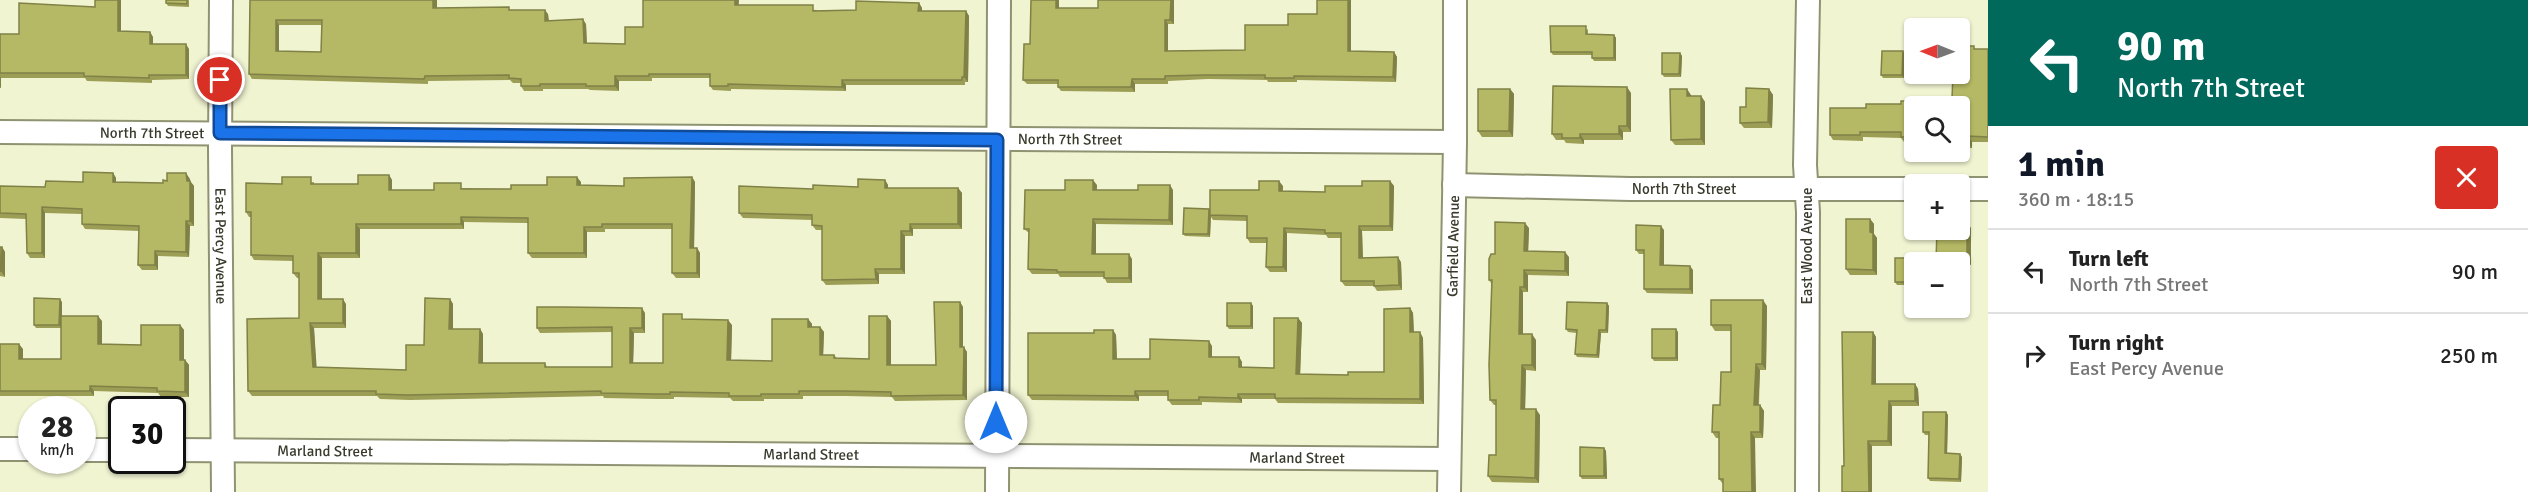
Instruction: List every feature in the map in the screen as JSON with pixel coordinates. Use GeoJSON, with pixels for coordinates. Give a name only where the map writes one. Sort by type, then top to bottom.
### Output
{"type":"FeatureCollection","features":[{"type":"Feature","properties":{"kind":"street","name":"East Percy Avenue"},"geometry":{"type":"LineString","coordinates":[[221,0],[220,133],[224,492]]}},
{"type":"Feature","properties":{"kind":"street"},"geometry":{"type":"LineString","coordinates":[[997,492],[999,0]]}},
{"type":"Feature","properties":{"kind":"street","name":"Garfield Avenue"},"geometry":{"type":"LineString","coordinates":[[1449,492],[1455,0]]}},
{"type":"Feature","properties":{"kind":"street","name":"East Wood Avenue"},"geometry":{"type":"LineString","coordinates":[[1807,492],[1808,188],[1805,165],[1808,0]]}},
{"type":"Feature","properties":{"kind":"street","name":"North 7th Street"},"geometry":{"type":"LineString","coordinates":[[0,132],[1455,142]]}},
{"type":"Feature","properties":{"kind":"street","name":"North 7th Street"},"geometry":{"type":"LineString","coordinates":[[1454,184],[1630,189],[1904,189]]}},
{"type":"Feature","properties":{"kind":"street"},"geometry":{"type":"LineString","coordinates":[[1970,189],[1988,189]]}},
{"type":"Feature","properties":{"kind":"street"},"geometry":{"type":"LineString","coordinates":[[0,449],[18,449]]}},
{"type":"Feature","properties":{"kind":"street","name":"Marland Street"},"geometry":{"type":"LineString","coordinates":[[186,450],[1449,459]]}},
{"type":"Feature","properties":{"kind":"building"},"geometry":{"type":"Polygon","coordinates":[[[95,0],[118,0],[118,31],[150,32],[150,44],[186,44],[186,75],[149,75],[149,78],[84,76],[84,73],[0,73],[0,34],[19,34],[19,3],[95,7],[95,0]]]}},
{"type":"Feature","properties":{"kind":"building"},"geometry":{"type":"Polygon","coordinates":[[[166,0],[187,0],[187,4],[166,3],[166,0]]]}},
{"type":"Feature","properties":{"kind":"building"},"geometry":{"type":"Polygon","coordinates":[[[250,0],[433,0],[433,8],[509,7],[509,10],[545,10],[545,21],[583,19],[584,43],[625,44],[625,27],[643,27],[643,0],[735,0],[735,5],[813,5],[813,11],[856,10],[856,1],[919,3],[918,11],[966,11],[964,77],[962,80],[842,80],[842,87],[728,84],[728,86],[710,86],[710,74],[649,74],[649,76],[615,76],[615,86],[540,84],[540,86],[521,86],[521,79],[509,78],[509,75],[425,76],[424,79],[249,74],[250,0]],[[276,20],[276,51],[321,52],[322,20],[276,20]]]}},
{"type":"Feature","properties":{"kind":"building"},"geometry":{"type":"Polygon","coordinates":[[[1031,0],[1056,0],[1056,8],[1098,8],[1098,0],[1171,0],[1170,20],[1165,20],[1165,51],[1245,50],[1245,25],[1288,25],[1288,14],[1317,14],[1317,0],[1348,0],[1348,51],[1394,52],[1393,77],[1165,76],[1165,79],[1132,79],[1131,87],[1058,87],[1058,80],[1023,80],[1024,44],[1030,44],[1031,0]]]}},
{"type":"Feature","properties":{"kind":"building"},"geometry":{"type":"Polygon","coordinates":[[[1550,26],[1586,26],[1586,34],[1614,35],[1614,58],[1592,58],[1592,52],[1551,52],[1550,26]]]}},
{"type":"Feature","properties":{"kind":"building"},"geometry":{"type":"Polygon","coordinates":[[[1970,46],[1974,46],[1974,49],[1988,49],[1988,137],[1970,136],[1970,96],[1952,96],[1953,84],[1970,84],[1970,46]]]}},
{"type":"Feature","properties":{"kind":"building"},"geometry":{"type":"Polygon","coordinates":[[[1882,51],[1903,51],[1902,75],[1881,75],[1882,51]]]}},
{"type":"Feature","properties":{"kind":"building"},"geometry":{"type":"Polygon","coordinates":[[[1662,53],[1680,53],[1679,74],[1662,74],[1662,53]]]}},
{"type":"Feature","properties":{"kind":"building"},"geometry":{"type":"Polygon","coordinates":[[[1553,86],[1627,87],[1627,126],[1619,126],[1619,134],[1580,134],[1580,138],[1562,138],[1562,134],[1552,134],[1553,86]]]}},
{"type":"Feature","properties":{"kind":"building"},"geometry":{"type":"Polygon","coordinates":[[[1746,88],[1769,89],[1768,122],[1740,123],[1740,107],[1746,107],[1746,88]]]}},
{"type":"Feature","properties":{"kind":"building"},"geometry":{"type":"Polygon","coordinates":[[[1478,89],[1510,89],[1509,131],[1478,131],[1478,89]]]}},
{"type":"Feature","properties":{"kind":"building"},"geometry":{"type":"Polygon","coordinates":[[[1670,89],[1687,89],[1687,96],[1701,96],[1701,139],[1671,140],[1670,89]]]}},
{"type":"Feature","properties":{"kind":"building"},"geometry":{"type":"Polygon","coordinates":[[[1901,101],[1904,101],[1904,137],[1901,137],[1901,132],[1830,135],[1830,108],[1866,108],[1866,104],[1901,104],[1901,101]]]}},
{"type":"Feature","properties":{"kind":"building"},"geometry":{"type":"Polygon","coordinates":[[[83,172],[113,173],[113,182],[163,183],[163,180],[167,181],[167,173],[186,173],[187,181],[190,181],[190,221],[186,221],[186,252],[155,251],[155,265],[138,265],[139,226],[82,224],[82,209],[42,207],[42,253],[27,253],[26,214],[0,213],[0,186],[45,187],[46,181],[83,182],[83,172]]]}},
{"type":"Feature","properties":{"kind":"building"},"geometry":{"type":"Polygon","coordinates":[[[358,175],[389,175],[389,190],[434,190],[434,183],[461,183],[461,189],[511,189],[511,185],[547,185],[547,177],[577,177],[577,185],[624,186],[624,178],[692,177],[690,248],[697,248],[697,273],[672,273],[672,224],[602,224],[602,227],[584,227],[584,253],[528,253],[528,218],[461,217],[461,224],[356,224],[356,253],[318,253],[318,299],[343,299],[343,323],[310,323],[313,367],[406,370],[406,345],[424,345],[425,298],[450,299],[449,329],[480,329],[479,363],[545,363],[545,367],[612,367],[612,327],[537,328],[537,307],[563,307],[642,308],[642,328],[630,328],[630,363],[663,363],[663,314],[682,314],[682,319],[728,320],[727,360],[772,361],[772,319],[808,319],[808,327],[820,327],[820,355],[834,355],[834,358],[869,359],[869,316],[887,316],[887,365],[936,365],[934,302],[960,302],[960,347],[964,347],[963,395],[891,396],[891,392],[843,391],[799,391],[799,394],[729,396],[729,393],[655,394],[601,393],[601,391],[407,395],[376,394],[376,391],[248,391],[247,319],[299,318],[299,273],[293,273],[293,256],[251,255],[251,212],[246,212],[246,183],[282,184],[282,177],[311,177],[311,184],[358,184],[358,175]]]}},
{"type":"Feature","properties":{"kind":"building"},"geometry":{"type":"Polygon","coordinates":[[[858,179],[885,180],[885,188],[958,188],[958,224],[910,224],[910,231],[901,231],[901,269],[875,269],[876,279],[822,280],[822,226],[812,225],[812,215],[739,213],[739,186],[813,189],[813,185],[858,187],[858,179]]]}},
{"type":"Feature","properties":{"kind":"building"},"geometry":{"type":"Polygon","coordinates":[[[1065,180],[1093,180],[1093,190],[1138,190],[1138,185],[1170,185],[1169,220],[1093,219],[1092,254],[1129,254],[1129,278],[1104,278],[1104,272],[1057,272],[1057,270],[1028,269],[1029,229],[1024,229],[1025,190],[1065,190],[1065,180]]]}},
{"type":"Feature","properties":{"kind":"building"},"geometry":{"type":"Polygon","coordinates":[[[1259,181],[1279,181],[1279,191],[1325,192],[1325,186],[1362,186],[1362,181],[1390,181],[1390,226],[1359,226],[1359,258],[1398,257],[1399,285],[1374,286],[1374,281],[1341,281],[1341,233],[1325,233],[1325,230],[1284,228],[1283,267],[1266,267],[1267,238],[1247,238],[1247,216],[1210,215],[1210,190],[1259,190],[1259,181]]]}},
{"type":"Feature","properties":{"kind":"building"},"geometry":{"type":"Polygon","coordinates":[[[1184,208],[1209,209],[1208,234],[1183,234],[1184,208]]]}},
{"type":"Feature","properties":{"kind":"building"},"geometry":{"type":"Polygon","coordinates":[[[1846,219],[1870,219],[1870,232],[1873,233],[1873,270],[1846,269],[1846,219]]]}},
{"type":"Feature","properties":{"kind":"building"},"geometry":{"type":"Polygon","coordinates":[[[1495,222],[1525,223],[1524,251],[1565,252],[1565,271],[1524,270],[1524,287],[1520,287],[1519,334],[1532,334],[1532,365],[1522,365],[1521,409],[1536,409],[1535,478],[1488,476],[1489,455],[1496,455],[1496,400],[1490,400],[1489,365],[1492,280],[1489,280],[1489,259],[1491,254],[1495,254],[1495,222]]]}},
{"type":"Feature","properties":{"kind":"building"},"geometry":{"type":"Polygon","coordinates":[[[1636,225],[1661,226],[1660,265],[1690,266],[1690,289],[1644,289],[1644,250],[1636,250],[1636,225]]]}},
{"type":"Feature","properties":{"kind":"building"},"geometry":{"type":"Polygon","coordinates":[[[1937,240],[1967,240],[1967,252],[1936,252],[1937,240]]]}},
{"type":"Feature","properties":{"kind":"building"},"geometry":{"type":"Polygon","coordinates":[[[0,247],[2,247],[1,271],[0,271],[0,247]]]}},
{"type":"Feature","properties":{"kind":"building"},"geometry":{"type":"Polygon","coordinates":[[[1895,258],[1904,258],[1904,282],[1895,282],[1895,258]]]}},
{"type":"Feature","properties":{"kind":"building"},"geometry":{"type":"Polygon","coordinates":[[[34,298],[60,299],[59,325],[34,325],[34,298]]]}},
{"type":"Feature","properties":{"kind":"building"},"geometry":{"type":"Polygon","coordinates":[[[1711,300],[1763,300],[1762,364],[1756,364],[1754,405],[1760,405],[1760,432],[1751,432],[1752,492],[1723,492],[1723,479],[1719,479],[1719,432],[1712,432],[1713,405],[1720,405],[1721,372],[1731,372],[1731,325],[1711,325],[1711,300]]]}},
{"type":"Feature","properties":{"kind":"building"},"geometry":{"type":"Polygon","coordinates":[[[1567,302],[1607,303],[1606,330],[1599,330],[1597,355],[1575,354],[1577,330],[1566,329],[1567,302]]]}},
{"type":"Feature","properties":{"kind":"building"},"geometry":{"type":"Polygon","coordinates":[[[1227,303],[1251,303],[1251,326],[1227,326],[1227,303]]]}},
{"type":"Feature","properties":{"kind":"building"},"geometry":{"type":"Polygon","coordinates":[[[1410,308],[1410,332],[1420,332],[1420,399],[1275,398],[1275,394],[1238,394],[1238,398],[1199,397],[1199,400],[1168,400],[1168,391],[1135,391],[1135,396],[1028,395],[1028,333],[1094,333],[1094,330],[1113,330],[1113,359],[1150,359],[1150,339],[1209,341],[1209,357],[1239,357],[1239,367],[1274,368],[1274,318],[1298,318],[1296,374],[1348,375],[1348,372],[1384,372],[1384,309],[1410,308]]]}},
{"type":"Feature","properties":{"kind":"building"},"geometry":{"type":"Polygon","coordinates":[[[61,316],[98,316],[98,344],[141,345],[141,325],[180,325],[180,360],[185,360],[185,392],[157,391],[157,388],[90,386],[90,391],[0,391],[0,344],[19,344],[19,359],[61,359],[61,316]]]}},
{"type":"Feature","properties":{"kind":"building"},"geometry":{"type":"Polygon","coordinates":[[[1652,329],[1676,329],[1676,358],[1652,358],[1652,329]]]}},
{"type":"Feature","properties":{"kind":"building"},"geometry":{"type":"Polygon","coordinates":[[[1842,332],[1873,332],[1872,384],[1915,384],[1915,401],[1889,401],[1888,441],[1868,441],[1869,492],[1842,492],[1842,466],[1844,466],[1842,332]]]}},
{"type":"Feature","properties":{"kind":"building"},"geometry":{"type":"Polygon","coordinates":[[[1923,412],[1946,412],[1945,453],[1960,454],[1959,479],[1928,478],[1929,432],[1923,432],[1923,412]]]}},
{"type":"Feature","properties":{"kind":"building"},"geometry":{"type":"Polygon","coordinates":[[[1580,447],[1604,448],[1604,476],[1580,476],[1580,447]]]}},
{"type":"Feature","properties":{"kind":"route"},"geometry":{"type":"LineString","coordinates":[[220,80],[220,133],[997,140],[996,422]]}}]}
